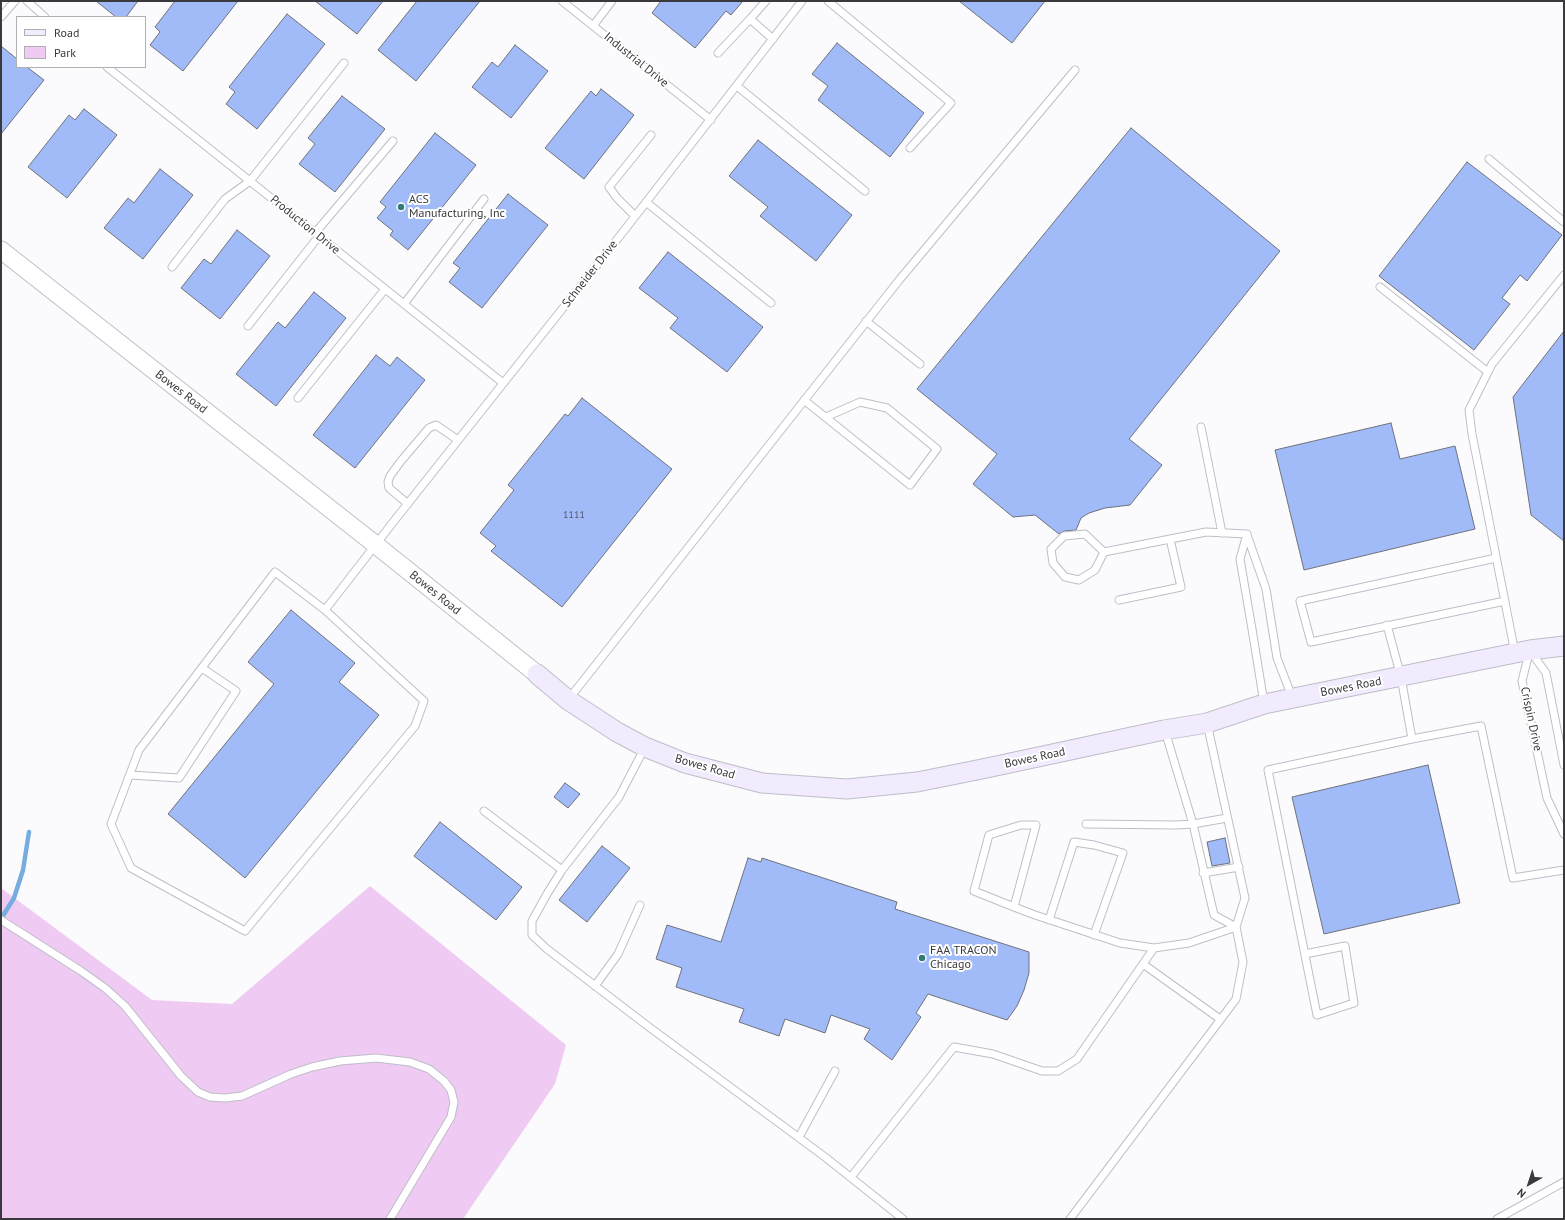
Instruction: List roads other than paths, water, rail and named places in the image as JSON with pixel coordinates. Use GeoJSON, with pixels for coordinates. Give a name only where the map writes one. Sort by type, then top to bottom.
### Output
{"type":"FeatureCollection","features":[{"type":"Feature","properties":{"kind":"main road","name":"Bowes Road"},"geometry":{"type":"LineString","coordinates":[[538,674],[568,700],[617,732],[645,747],[685,763],[762,783],[847,789],[917,782],[1164,730],[1207,723],[1264,704],[1522,652],[1564,646]]}},
{"type":"Feature","properties":{"kind":"street","name":"Bowes Road"},"geometry":{"type":"LineString","coordinates":[[1,250],[538,674]]}},
{"type":"Feature","properties":{"kind":"lane"},"geometry":{"type":"LineString","coordinates":[[1,17],[15,1]]}},
{"type":"Feature","properties":{"kind":"lane"},"geometry":{"type":"LineString","coordinates":[[27,1],[44,16]]}},
{"type":"Feature","properties":{"kind":"lane","name":"Industrial Drive"},"geometry":{"type":"LineString","coordinates":[[562,1],[711,120]]}},
{"type":"Feature","properties":{"kind":"lane"},"geometry":{"type":"LineString","coordinates":[[593,26],[612,1]]}},
{"type":"Feature","properties":{"kind":"lane"},"geometry":{"type":"LineString","coordinates":[[718,53],[766,1]]}},
{"type":"Feature","properties":{"kind":"lane","name":"Schneider Drive"},"geometry":{"type":"LineString","coordinates":[[325,610],[636,216],[802,1]]}},
{"type":"Feature","properties":{"kind":"lane"},"geometry":{"type":"LineString","coordinates":[[828,1],[951,103],[910,148]]}},
{"type":"Feature","properties":{"kind":"lane"},"geometry":{"type":"LineString","coordinates":[[750,19],[773,39]]}},
{"type":"Feature","properties":{"kind":"lane"},"geometry":{"type":"LineString","coordinates":[[172,267],[225,199],[250,181],[344,63]]}},
{"type":"Feature","properties":{"kind":"lane","name":"Production Drive"},"geometry":{"type":"LineString","coordinates":[[108,68],[503,383]]}},
{"type":"Feature","properties":{"kind":"lane"},"geometry":{"type":"LineString","coordinates":[[568,700],[866,321],[1075,70]]}},
{"type":"Feature","properties":{"kind":"lane"},"geometry":{"type":"LineString","coordinates":[[737,86],[865,191]]}},
{"type":"Feature","properties":{"kind":"lane"},"geometry":{"type":"LineString","coordinates":[[636,216],[617,198],[609,187],[651,135]]}},
{"type":"Feature","properties":{"kind":"lane"},"geometry":{"type":"LineString","coordinates":[[248,326],[317,235],[393,141]]}},
{"type":"Feature","properties":{"kind":"lane"},"geometry":{"type":"LineString","coordinates":[[1489,159],[1564,222]]}},
{"type":"Feature","properties":{"kind":"lane"},"geometry":{"type":"LineString","coordinates":[[404,304],[484,199]]}},
{"type":"Feature","properties":{"kind":"lane"},"geometry":{"type":"LineString","coordinates":[[646,202],[771,303]]}},
{"type":"Feature","properties":{"kind":"lane"},"geometry":{"type":"LineString","coordinates":[[1522,652],[1505,601],[1472,434],[1469,410],[1492,364],[1564,275]]}},
{"type":"Feature","properties":{"kind":"lane"},"geometry":{"type":"LineString","coordinates":[[1380,287],[1488,372]]}},
{"type":"Feature","properties":{"kind":"lane"},"geometry":{"type":"LineString","coordinates":[[298,398],[385,289]]}},
{"type":"Feature","properties":{"kind":"lane"},"geometry":{"type":"LineString","coordinates":[[866,321],[920,364]]}},
{"type":"Feature","properties":{"kind":"lane"},"geometry":{"type":"LineString","coordinates":[[804,400],[910,485],[937,449],[886,408],[860,402],[826,417]]}},
{"type":"Feature","properties":{"kind":"lane"},"geometry":{"type":"LineString","coordinates":[[408,504],[389,488],[388,482],[390,476],[401,461],[429,428],[436,425],[458,440]]}},
{"type":"Feature","properties":{"kind":"lane"},"geometry":{"type":"LineString","coordinates":[[1201,427],[1222,533]]}},
{"type":"Feature","properties":{"kind":"lane"},"geometry":{"type":"LineString","coordinates":[[1104,552],[1206,532],[1247,534]]}},
{"type":"Feature","properties":{"kind":"lane"},"geometry":{"type":"LineString","coordinates":[[1085,534],[1104,552],[1095,570],[1079,580],[1065,577],[1053,563],[1051,549],[1064,536],[1085,534]]}},
{"type":"Feature","properties":{"kind":"lane"},"geometry":{"type":"LineString","coordinates":[[1247,534],[1266,589],[1277,658],[1293,698]]}},
{"type":"Feature","properties":{"kind":"lane"},"geometry":{"type":"LineString","coordinates":[[1247,534],[1240,559],[1264,704]]}},
{"type":"Feature","properties":{"kind":"lane"},"geometry":{"type":"LineString","coordinates":[[1120,600],[1181,587],[1170,539]]}},
{"type":"Feature","properties":{"kind":"lane"},"geometry":{"type":"LineString","coordinates":[[1496,558],[1300,601],[1311,642],[1505,601]]}},
{"type":"Feature","properties":{"kind":"lane"},"geometry":{"type":"LineString","coordinates":[[275,572],[325,610],[424,701],[415,726],[245,931],[131,868],[111,824],[138,750],[275,572]]}},
{"type":"Feature","properties":{"kind":"lane"},"geometry":{"type":"LineString","coordinates":[[1387,625],[1401,677],[1412,740]]}},
{"type":"Feature","properties":{"kind":"lane","name":"Crispin Drive"},"geometry":{"type":"LineString","coordinates":[[1522,652],[1546,673],[1564,765]]}},
{"type":"Feature","properties":{"kind":"lane","name":"Crispin Drive"},"geometry":{"type":"LineString","coordinates":[[1522,652],[1522,681],[1547,798],[1564,834]]}},
{"type":"Feature","properties":{"kind":"lane"},"geometry":{"type":"LineString","coordinates":[[130,775],[179,778],[236,691],[202,668]]}},
{"type":"Feature","properties":{"kind":"lane"},"geometry":{"type":"LineString","coordinates":[[1070,1219],[1236,999],[1243,962],[1236,927],[1245,898],[1207,723]]}},
{"type":"Feature","properties":{"kind":"lane"},"geometry":{"type":"LineString","coordinates":[[1305,954],[1345,946],[1354,1003],[1317,1015],[1268,770],[1481,726],[1512,878],[1564,870]]}},
{"type":"Feature","properties":{"kind":"lane"},"geometry":{"type":"LineString","coordinates":[[1164,730],[1193,824],[1203,873],[1214,915],[1236,927]]}},
{"type":"Feature","properties":{"kind":"lane"},"geometry":{"type":"LineString","coordinates":[[645,747],[619,797],[562,870],[532,921],[532,935],[547,949],[595,986],[851,1177],[903,1219]]}},
{"type":"Feature","properties":{"kind":"lane"},"geometry":{"type":"LineString","coordinates":[[484,811],[562,870]]}},
{"type":"Feature","properties":{"kind":"lane"},"geometry":{"type":"LineString","coordinates":[[1086,824],[1176,825],[1193,824],[1227,818]]}},
{"type":"Feature","properties":{"kind":"lane"},"geometry":{"type":"LineString","coordinates":[[1014,907],[1036,825],[1021,825],[989,835],[974,892],[1014,907],[1049,920],[1094,935],[1120,943],[1154,948],[1189,943],[1236,927]]}},
{"type":"Feature","properties":{"kind":"lane"},"geometry":{"type":"LineString","coordinates":[[1049,920],[1074,842],[1094,845],[1122,853],[1094,935]]}},
{"type":"Feature","properties":{"kind":"lane"},"geometry":{"type":"LineString","coordinates":[[1203,873],[1239,867]]}},
{"type":"Feature","properties":{"kind":"lane"},"geometry":{"type":"LineString","coordinates":[[595,986],[618,954],[640,905]]}},
{"type":"Feature","properties":{"kind":"lane"},"geometry":{"type":"LineString","coordinates":[[1,920],[81,971],[120,1002],[181,1076],[198,1092],[210,1097],[225,1098],[242,1096],[291,1074],[312,1067],[340,1061],[376,1058],[410,1062],[429,1069],[444,1080],[452,1090],[454,1102],[451,1117],[390,1219]]}},
{"type":"Feature","properties":{"kind":"lane"},"geometry":{"type":"LineString","coordinates":[[851,1177],[954,1047],[993,1054],[1042,1071],[1058,1071],[1077,1060],[1154,948]]}},
{"type":"Feature","properties":{"kind":"lane"},"geometry":{"type":"LineString","coordinates":[[1143,964],[1220,1019]]}},
{"type":"Feature","properties":{"kind":"lane"},"geometry":{"type":"LineString","coordinates":[[798,1137],[834,1071]]}},
{"type":"Feature","properties":{"kind":"lane"},"geometry":{"type":"LineString","coordinates":[[1497,1219],[1564,1182]]}},
{"type":"Feature","properties":{"kind":"waterway"},"geometry":{"type":"LineString","coordinates":[[1,919],[14,898],[23,870],[29,832]]}},
{"type":"Feature","properties":{"kind":"place","name":"ACS Manufacturing, Inc"},"geometry":{"type":"Point","coordinates":[401,207]}},
{"type":"Feature","properties":{"kind":"place","name":"FAA TRACON Chicago"},"geometry":{"type":"Point","coordinates":[922,958]}}]}
